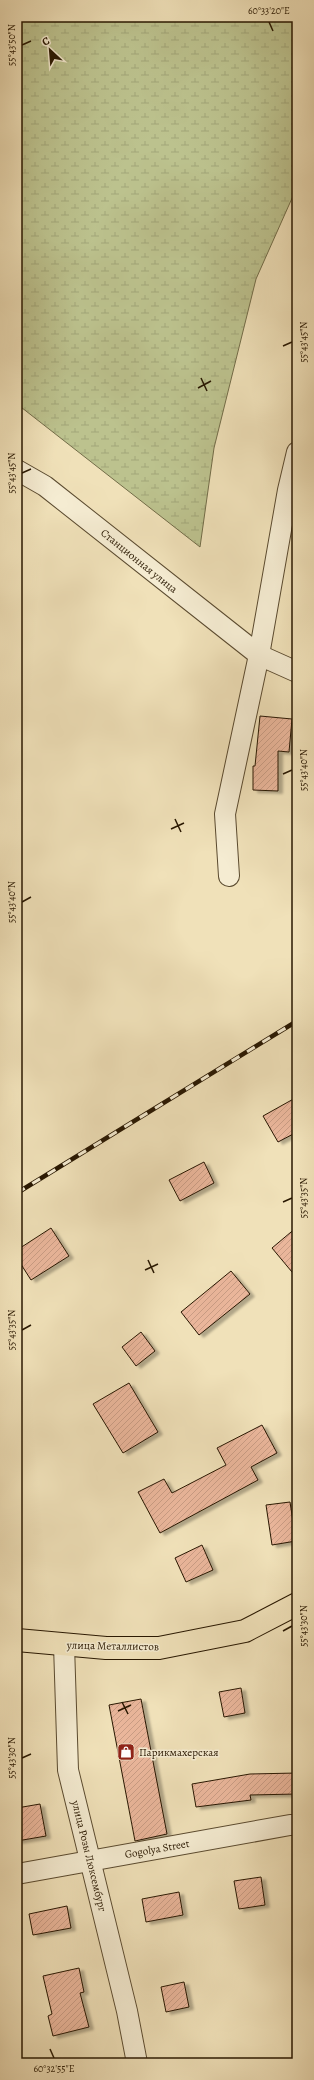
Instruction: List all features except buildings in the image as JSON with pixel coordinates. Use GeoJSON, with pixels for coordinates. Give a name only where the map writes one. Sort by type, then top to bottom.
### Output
{"type":"FeatureCollection","features":[{"type":"Feature","properties":{"kind":"main road","name":"улица Металлистов"},"geometry":{"type":"LineString","coordinates":[[17,1640],[64,1645],[159,1648],[193,1643],[246,1631],[297,1604]]}},
{"type":"Feature","properties":{"kind":"street"},"geometry":{"type":"LineString","coordinates":[[229,876],[225,814],[259,655],[288,490],[297,452]]}},
{"type":"Feature","properties":{"kind":"street","name":"Станционная улица"},"geometry":{"type":"LineString","coordinates":[[17,470],[45,486],[259,655],[297,672]]}},
{"type":"Feature","properties":{"kind":"street","name":"улица Розы Люксембург"},"geometry":{"type":"LineString","coordinates":[[64,1645],[68,1770],[127,2011],[137,2063]]}},
{"type":"Feature","properties":{"kind":"street","name":"Gogolya Street"},"geometry":{"type":"LineString","coordinates":[[17,1874],[290,1825],[297,1825]]}},
{"type":"Feature","properties":{"kind":"green space"},"geometry":{"type":"Polygon","coordinates":[[[17,17],[297,17],[297,187],[256,279],[214,448],[200,547],[17,404],[17,17]]]}},
{"type":"Feature","properties":{"kind":"railway"},"geometry":{"type":"LineString","coordinates":[[17,1193],[297,1021]]}},
{"type":"Feature","properties":{"kind":"place","name":"Парикмахерская"},"geometry":{"type":"Point","coordinates":[126,1752]}}]}
